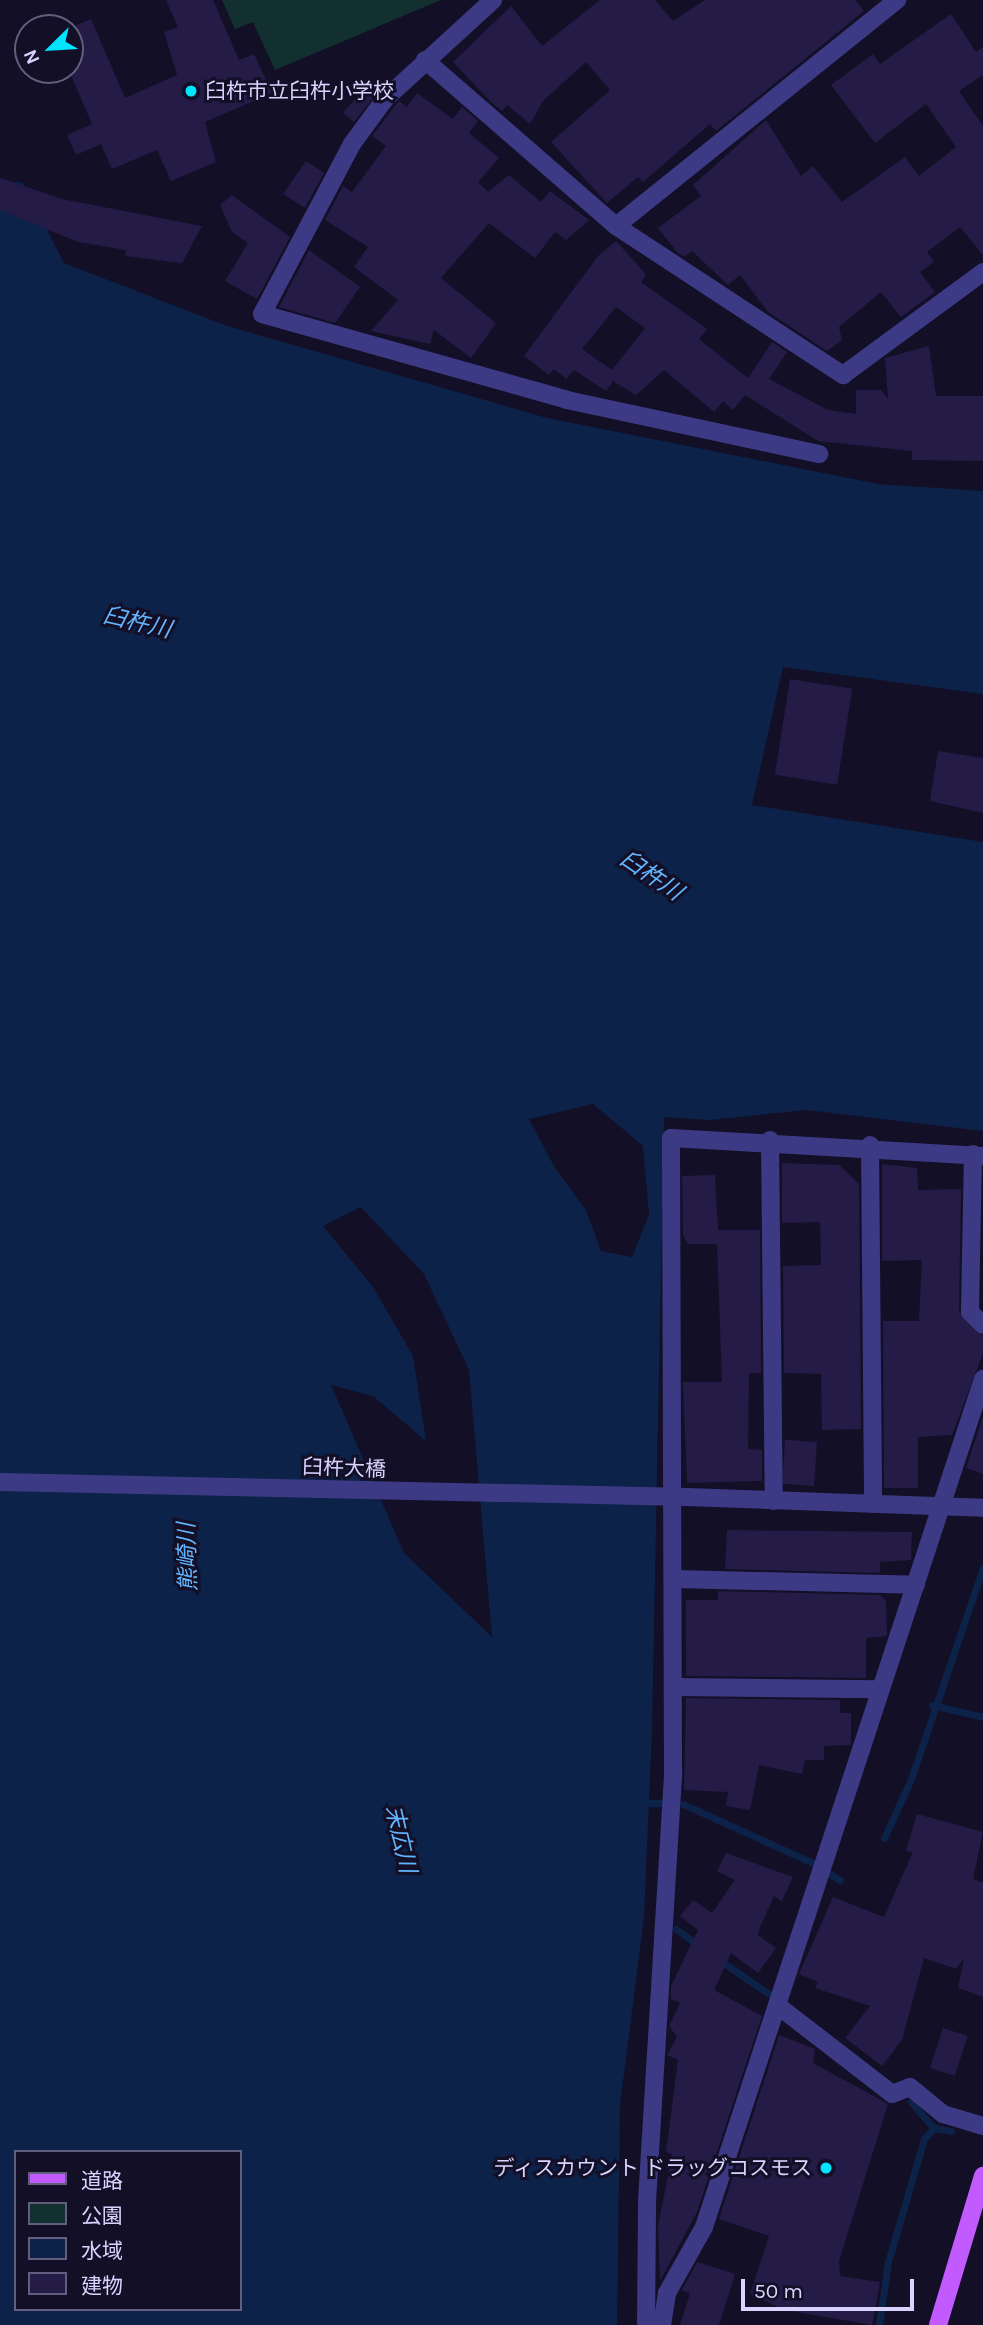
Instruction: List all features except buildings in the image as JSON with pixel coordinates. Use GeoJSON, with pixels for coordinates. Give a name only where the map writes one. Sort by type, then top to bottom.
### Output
{"type":"FeatureCollection","features":[{"type":"Feature","properties":{"kind":"main road"},"geometry":{"type":"LineString","coordinates":[[938,2325],[983,2176]]}},
{"type":"Feature","properties":{"kind":"street"},"geometry":{"type":"LineString","coordinates":[[493,0],[425,60],[352,144],[261,314],[566,400],[819,454]]}},
{"type":"Feature","properties":{"kind":"street"},"geometry":{"type":"LineString","coordinates":[[616,226],[897,0]]}},
{"type":"Feature","properties":{"kind":"street"},"geometry":{"type":"LineString","coordinates":[[425,60],[616,226],[843,375],[983,272]]}},
{"type":"Feature","properties":{"kind":"street"},"geometry":{"type":"LineString","coordinates":[[646,2325],[674,1687],[676,1579],[671,1138],[870,1145],[978,1155],[970,1312],[983,1325]]}},
{"type":"Feature","properties":{"kind":"street"},"geometry":{"type":"LineString","coordinates":[[770,1140],[774,1501]]}},
{"type":"Feature","properties":{"kind":"street"},"geometry":{"type":"LineString","coordinates":[[870,1145],[873,1504]]}},
{"type":"Feature","properties":{"kind":"street"},"geometry":{"type":"LineString","coordinates":[[662,2325],[667,2293],[704,2227],[877,1689],[916,1584],[983,1379]]}},
{"type":"Feature","properties":{"kind":"street","name":"臼杵大橋"},"geometry":{"type":"LineString","coordinates":[[0,1482],[687,1497],[983,1508]]}},
{"type":"Feature","properties":{"kind":"street"},"geometry":{"type":"LineString","coordinates":[[676,1579],[916,1584]]}},
{"type":"Feature","properties":{"kind":"street"},"geometry":{"type":"LineString","coordinates":[[674,1687],[877,1689]]}},
{"type":"Feature","properties":{"kind":"street"},"geometry":{"type":"LineString","coordinates":[[777,2005],[892,2094],[910,2087],[943,2114],[983,2126]]}},
{"type":"Feature","properties":{"kind":"green space"},"geometry":{"type":"Polygon","coordinates":[[[222,0],[441,0],[275,70],[253,22],[235,29],[222,0]]]}},
{"type":"Feature","properties":{"kind":"water"},"geometry":{"type":"Polygon","coordinates":[[[0,180],[23,183],[64,263],[227,326],[547,418],[878,484],[983,491],[983,694],[783,667],[752,805],[983,842],[983,1131],[806,1110],[710,1120],[664,1117],[652,1731],[644,1917],[620,2105],[617,2325],[0,2325],[0,180]],[[593,1104],[529,1119],[555,1168],[586,1210],[601,1251],[632,1257],[649,1214],[643,1146],[593,1104]],[[361,1207],[323,1226],[373,1287],[413,1356],[426,1441],[373,1396],[331,1385],[404,1553],[492,1637],[469,1370],[424,1274],[361,1207]]]}},
{"type":"Feature","properties":{"kind":"waterway"},"geometry":{"type":"LineString","coordinates":[[884,1838],[911,1779],[983,1568]]}},
{"type":"Feature","properties":{"kind":"waterway"},"geometry":{"type":"LineString","coordinates":[[932,1705],[983,1717]]}},
{"type":"Feature","properties":{"kind":"waterway"},"geometry":{"type":"LineString","coordinates":[[640,1803],[660,1803]]}},
{"type":"Feature","properties":{"kind":"waterway"},"geometry":{"type":"LineString","coordinates":[[683,1804],[813,1863]]}},
{"type":"Feature","properties":{"kind":"waterway"},"geometry":{"type":"LineString","coordinates":[[828,1873],[840,1880]]}},
{"type":"Feature","properties":{"kind":"waterway"},"geometry":{"type":"LineString","coordinates":[[676,1929],[699,1946]]}},
{"type":"Feature","properties":{"kind":"waterway"},"geometry":{"type":"LineString","coordinates":[[721,1961],[769,1994]]}},
{"type":"Feature","properties":{"kind":"waterway"},"geometry":{"type":"LineString","coordinates":[[911,2102],[934,2128],[951,2131]]}},
{"type":"Feature","properties":{"kind":"waterway"},"geometry":{"type":"LineString","coordinates":[[879,2325],[888,2262],[924,2139],[934,2128]]}},
{"type":"Feature","properties":{"kind":"place","name":"臼杵市立臼杵小学校"},"geometry":{"type":"Point","coordinates":[191,91]}},
{"type":"Feature","properties":{"kind":"place","name":"ディスカウント ドラッグコスモス"},"geometry":{"type":"Point","coordinates":[826,2168]}},
{"type":"Feature","properties":{"kind":"water label","name":"臼杵川"},"geometry":{"type":"Point","coordinates":[137,623]}},
{"type":"Feature","properties":{"kind":"water label","name":"臼杵川"},"geometry":{"type":"Point","coordinates":[651,876]}},
{"type":"Feature","properties":{"kind":"water label","name":"熊崎川"},"geometry":{"type":"Point","coordinates":[188,1557]}},
{"type":"Feature","properties":{"kind":"water label","name":"末広川"},"geometry":{"type":"Point","coordinates":[400,1839]}}]}
